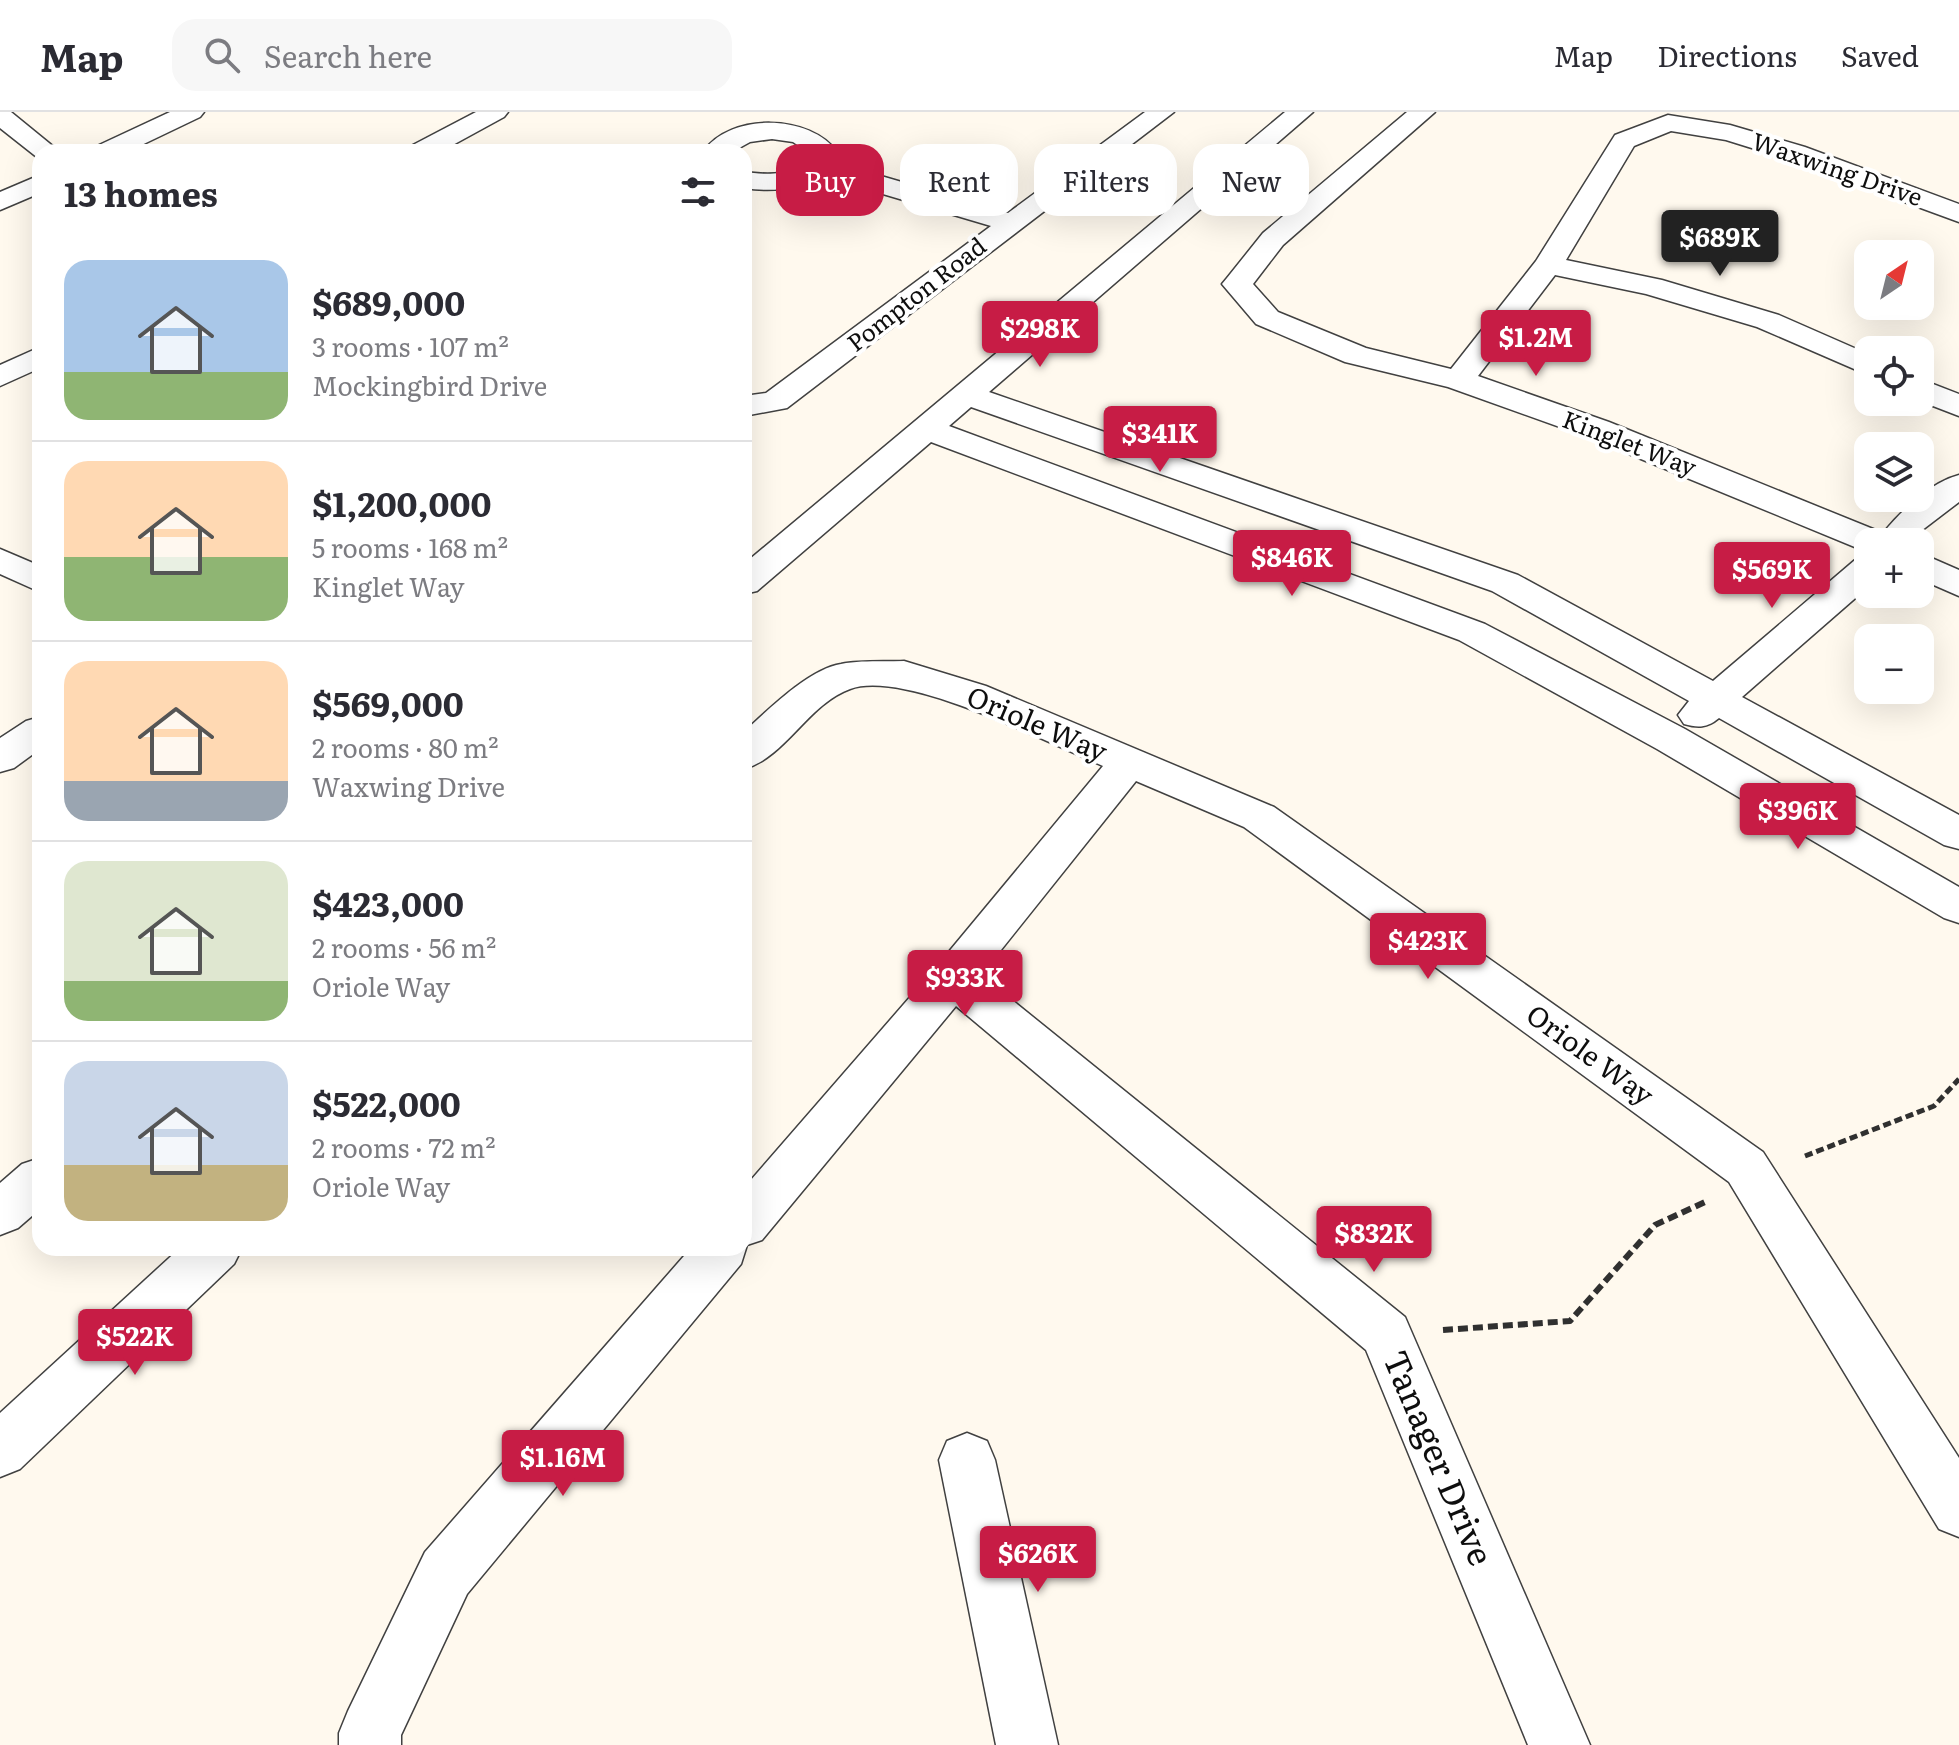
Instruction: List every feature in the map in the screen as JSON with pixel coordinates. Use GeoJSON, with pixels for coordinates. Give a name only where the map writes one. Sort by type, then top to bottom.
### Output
{"type":"FeatureCollection","features":[{"type":"Feature","properties":{"kind":"street"},"geometry":{"type":"LineString","coordinates":[[123,144],[191,112]]}},
{"type":"Feature","properties":{"kind":"street"},"geometry":{"type":"LineString","coordinates":[[435,144],[495,112]]}},
{"type":"Feature","properties":{"kind":"street","name":"Pompton Road"},"geometry":{"type":"LineString","coordinates":[[752,405],[776,401],[835,360],[1011,223],[1161,112]]}},
{"type":"Feature","properties":{"kind":"street"},"geometry":{"type":"LineString","coordinates":[[752,576],[1300,112]]}},
{"type":"Feature","properties":{"kind":"street","name":"Kinglet Way"},"geometry":{"type":"LineString","coordinates":[[1422,112],[1273,239],[1237,284],[1267,318],[1356,355],[1459,380],[1597,429],[1854,534]]}},
{"type":"Feature","properties":{"kind":"street"},"geometry":{"type":"LineString","coordinates":[[0,116],[37,144]]}},
{"type":"Feature","properties":{"kind":"street","name":"Waxwing Drive"},"geometry":{"type":"LineString","coordinates":[[1459,380],[1548,265],[1624,141],[1670,118],[1796,153],[1959,214]]}},
{"type":"Feature","properties":{"kind":"street"},"geometry":{"type":"LineString","coordinates":[[729,144],[740,137],[784,132],[804,136],[818,144]]}},
{"type":"Feature","properties":{"kind":"street"},"geometry":{"type":"LineString","coordinates":[[752,180],[776,181]]}},
{"type":"Feature","properties":{"kind":"street"},"geometry":{"type":"LineString","coordinates":[[884,185],[1011,223]]}},
{"type":"Feature","properties":{"kind":"street"},"geometry":{"type":"LineString","coordinates":[[0,202],[32,187]]}},
{"type":"Feature","properties":{"kind":"street"},"geometry":{"type":"LineString","coordinates":[[1548,265],[1652,286],[1768,321],[1854,360]]}},
{"type":"Feature","properties":{"kind":"street"},"geometry":{"type":"LineString","coordinates":[[0,377],[32,360]]}},
{"type":"Feature","properties":{"kind":"street"},"geometry":{"type":"LineString","coordinates":[[966,395],[1505,583],[1959,834]]}},
{"type":"Feature","properties":{"kind":"street"},"geometry":{"type":"LineString","coordinates":[[1934,395],[1959,406]]}},
{"type":"Feature","properties":{"kind":"street"},"geometry":{"type":"LineString","coordinates":[[926,429],[1472,632],[1671,739],[1959,907]]}},
{"type":"Feature","properties":{"kind":"street"},"geometry":{"type":"LineString","coordinates":[[1156,515],[1201,478]]}},
{"type":"Feature","properties":{"kind":"street"},"geometry":{"type":"LineString","coordinates":[[1906,528],[1959,485]]}},
{"type":"Feature","properties":{"kind":"street"},"geometry":{"type":"LineString","coordinates":[[0,560],[32,577]]}},
{"type":"Feature","properties":{"kind":"street"},"geometry":{"type":"LineString","coordinates":[[1934,572],[1959,585]]}},
{"type":"Feature","properties":{"kind":"street"},"geometry":{"type":"LineString","coordinates":[[1671,739],[1854,580]]}},
{"type":"Feature","properties":{"kind":"street","name":"Oriole Way"},"geometry":{"type":"LineString","coordinates":[[752,747],[793,709],[842,676],[904,674],[972,695],[1259,817],[1746,1167],[1959,1509]]}},
{"type":"Feature","properties":{"kind":"street"},"geometry":{"type":"LineString","coordinates":[[0,758],[32,736]]}},
{"type":"Feature","properties":{"kind":"street"},"geometry":{"type":"LineString","coordinates":[[752,1215],[953,978],[1128,763]]}},
{"type":"Feature","properties":{"kind":"street","name":"Tanager Drive"},"geometry":{"type":"LineString","coordinates":[[953,978],[1386,1334],[1559,1745]]}},
{"type":"Feature","properties":{"kind":"street"},"geometry":{"type":"LineString","coordinates":[[0,1213],[32,1186]]}},
{"type":"Feature","properties":{"kind":"street"},"geometry":{"type":"LineString","coordinates":[[0,1450],[207,1256]]}},
{"type":"Feature","properties":{"kind":"street"},"geometry":{"type":"LineString","coordinates":[[370,1745],[370,1733],[446,1573],[716,1256]]}},
{"type":"Feature","properties":{"kind":"street"},"geometry":{"type":"LineString","coordinates":[[967,1460],[1027,1745]]}},
{"type":"Feature","properties":{"kind":"path"},"geometry":{"type":"LineString","coordinates":[[1386,1334],[1570,1321],[1655,1225],[1753,1179],[1934,1106],[1959,1079]]}}]}
